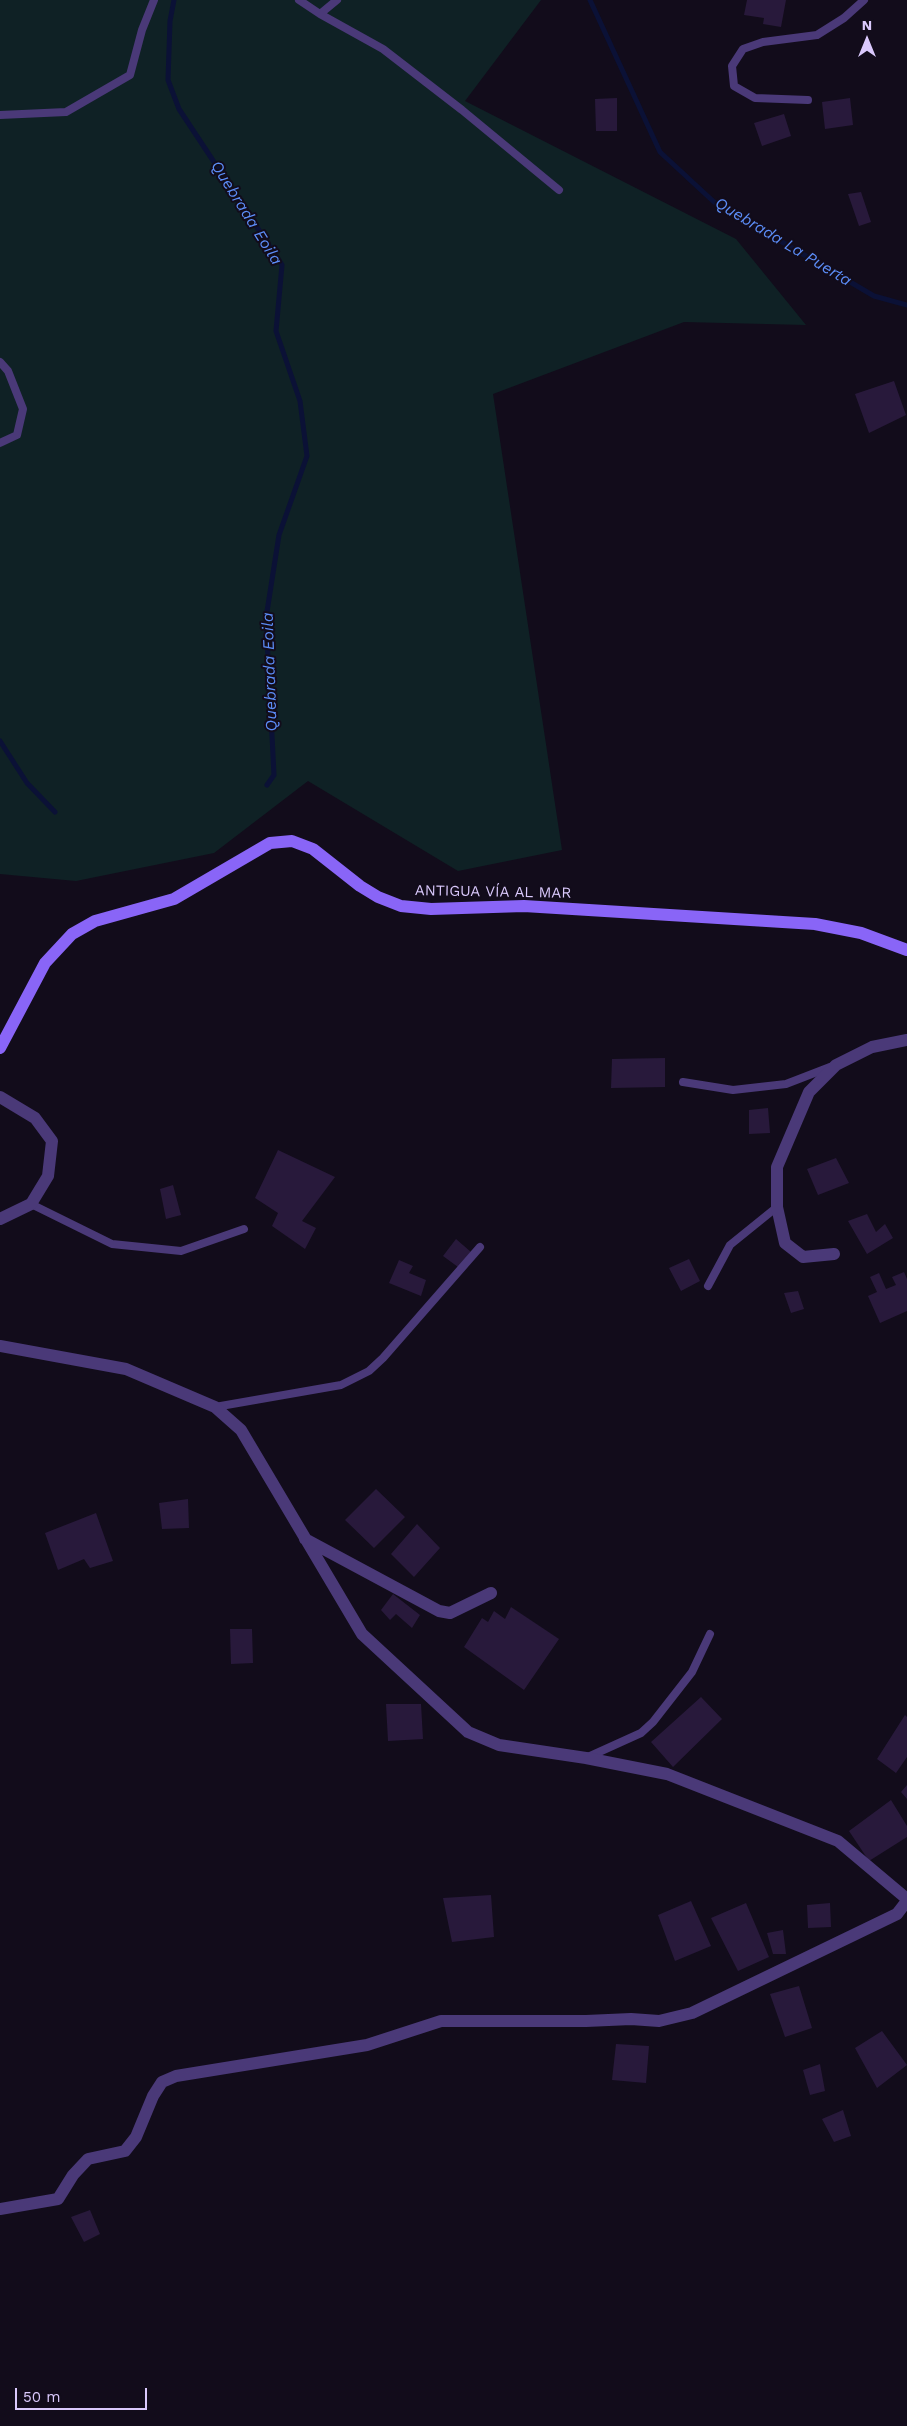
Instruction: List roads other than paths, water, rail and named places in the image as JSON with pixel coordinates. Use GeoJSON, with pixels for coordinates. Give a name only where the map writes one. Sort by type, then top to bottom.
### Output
{"type":"FeatureCollection","features":[{"type":"Feature","properties":{"kind":"main road","name":"ANTIGUA VÍA AL MAR"},"geometry":{"type":"LineString","coordinates":[[0,1048],[45,963],[72,934],[95,921],[174,899],[203,884],[270,843],[292,841],[313,849],[360,886],[378,897],[401,906],[431,909],[524,906],[814,924],[861,933],[907,950]]}},
{"type":"Feature","properties":{"kind":"street"},"geometry":{"type":"LineString","coordinates":[[834,1254],[803,1257],[785,1243],[777,1207],[776,1167],[809,1092],[836,1065],[872,1047],[907,1040]]}},
{"type":"Feature","properties":{"kind":"street"},"geometry":{"type":"LineString","coordinates":[[0,1097],[36,1118],[52,1141],[48,1176],[31,1204],[0,1219]]}},
{"type":"Feature","properties":{"kind":"street"},"geometry":{"type":"LineString","coordinates":[[0,1346],[126,1369],[215,1407],[241,1430],[362,1634],[468,1732],[499,1745],[586,1758],[666,1774],[838,1841],[907,1900],[897,1914],[692,2013],[659,2021],[631,2019],[586,2021],[441,2021],[367,2045],[176,2076],[162,2082],[153,2096],[136,2136],[125,2150],[88,2159],[73,2175],[58,2199],[0,2209]]}},
{"type":"Feature","properties":{"kind":"street"},"geometry":{"type":"LineString","coordinates":[[305,1538],[439,1611],[450,1613],[491,1593]]}},
{"type":"Feature","properties":{"kind":"lane"},"geometry":{"type":"LineString","coordinates":[[0,115],[66,112],[130,75],[142,30],[154,0]]}},
{"type":"Feature","properties":{"kind":"lane"},"geometry":{"type":"LineString","coordinates":[[299,0],[320,14],[383,49],[559,190]]}},
{"type":"Feature","properties":{"kind":"lane"},"geometry":{"type":"LineString","coordinates":[[320,14],[337,0]]}},
{"type":"Feature","properties":{"kind":"lane"},"geometry":{"type":"LineString","coordinates":[[808,100],[755,98],[734,86],[732,66],[743,49],[763,42],[817,34],[844,18],[864,0]]}},
{"type":"Feature","properties":{"kind":"lane"},"geometry":{"type":"LineString","coordinates":[[0,362],[8,371],[23,409],[17,435],[0,443]]}},
{"type":"Feature","properties":{"kind":"lane"},"geometry":{"type":"LineString","coordinates":[[683,1082],[733,1090],[786,1084],[836,1065]]}},
{"type":"Feature","properties":{"kind":"lane"},"geometry":{"type":"LineString","coordinates":[[31,1204],[112,1244],[181,1251],[244,1229]]}},
{"type":"Feature","properties":{"kind":"lane"},"geometry":{"type":"LineString","coordinates":[[708,1286],[730,1244],[777,1207]]}},
{"type":"Feature","properties":{"kind":"lane"},"geometry":{"type":"LineString","coordinates":[[215,1407],[341,1385],[368,1371],[384,1358],[480,1247]]}},
{"type":"Feature","properties":{"kind":"lane"},"geometry":{"type":"LineString","coordinates":[[586,1758],[641,1734],[653,1722],[692,1672],[710,1634]]}},
{"type":"Feature","properties":{"kind":"waterway","name":"Quebrada Eoila"},"geometry":{"type":"LineString","coordinates":[[174,0],[170,21],[168,80],[179,109],[282,265],[276,331],[300,401],[307,456],[279,535],[266,618],[274,775],[267,785]]}},
{"type":"Feature","properties":{"kind":"waterway","name":"Quebrada La Puerta"},"geometry":{"type":"LineString","coordinates":[[590,0],[660,152],[714,202],[874,296],[907,305]]}},
{"type":"Feature","properties":{"kind":"waterway"},"geometry":{"type":"LineString","coordinates":[[0,741],[27,783],[55,812]]}}]}
